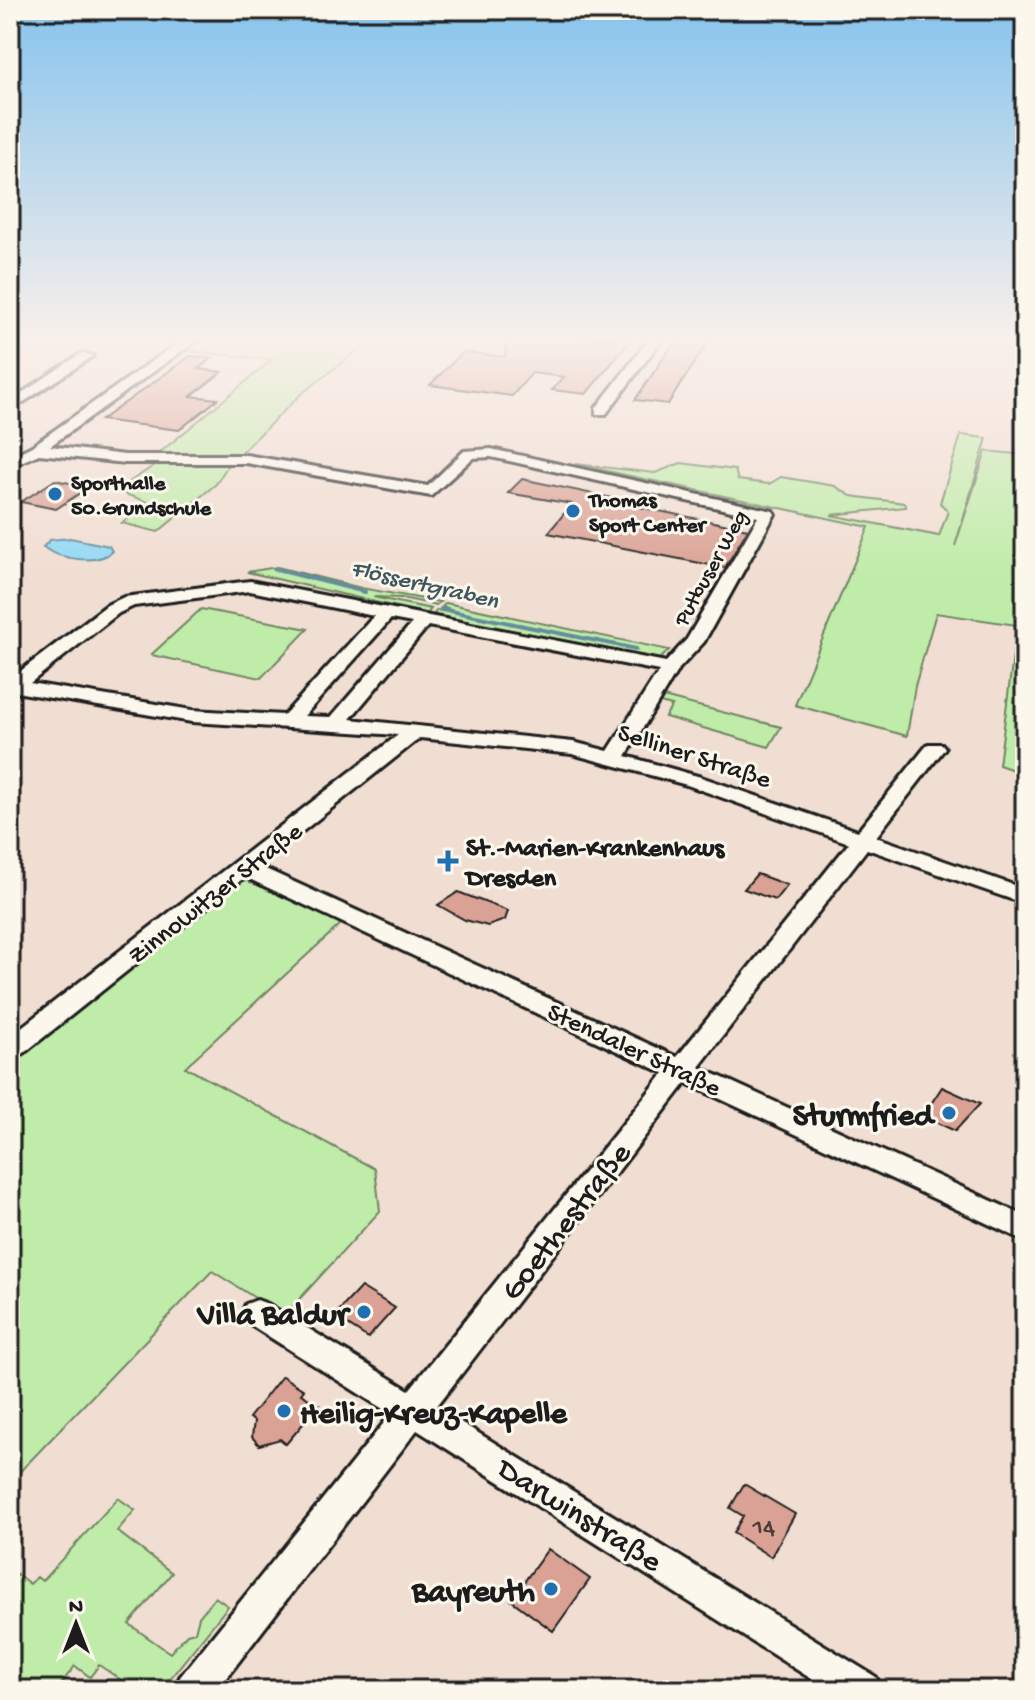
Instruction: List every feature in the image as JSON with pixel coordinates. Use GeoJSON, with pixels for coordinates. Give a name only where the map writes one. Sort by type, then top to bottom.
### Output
{"type":"FeatureCollection","features":[{"type":"Feature","properties":{"kind":"street"},"geometry":{"type":"LineString","coordinates":[[10,463],[37,449],[82,417]]}},
{"type":"Feature","properties":{"kind":"street","name":"Putbuser Weg"},"geometry":{"type":"LineString","coordinates":[[37,449],[125,459],[246,459],[431,491],[469,454],[491,453],[767,514],[695,642],[670,668]]}},
{"type":"Feature","properties":{"kind":"street"},"geometry":{"type":"LineString","coordinates":[[14,685],[113,609],[148,597],[250,586],[670,668],[615,757]]}},
{"type":"Feature","properties":{"kind":"street"},"geometry":{"type":"LineString","coordinates":[[289,721],[387,612]]}},
{"type":"Feature","properties":{"kind":"street"},"geometry":{"type":"LineString","coordinates":[[336,723],[425,619]]}},
{"type":"Feature","properties":{"kind":"street","name":"Selliner Straße"},"geometry":{"type":"LineString","coordinates":[[14,685],[192,716],[336,723],[518,739],[615,757],[863,839],[1025,897]]}},
{"type":"Feature","properties":{"kind":"street","name":"Zinnowitzer Straße"},"geometry":{"type":"LineString","coordinates":[[15,1040],[245,868],[416,731]]}},
{"type":"Feature","properties":{"kind":"street","name":"Goethestraße"},"geometry":{"type":"LineString","coordinates":[[193,1690],[935,748]]}},
{"type":"Feature","properties":{"kind":"street","name":"Stendaler Straße"},"geometry":{"type":"LineString","coordinates":[[245,868],[1025,1229]]}},
{"type":"Feature","properties":{"kind":"street","name":"Darwinstraße"},"geometry":{"type":"LineString","coordinates":[[257,1313],[863,1690]]}},
{"type":"Feature","properties":{"kind":"green space"},"geometry":{"type":"Polygon","coordinates":[[[202,417],[277,417],[241,453],[158,454],[202,417]]]}},
{"type":"Feature","properties":{"kind":"green space"},"geometry":{"type":"Polygon","coordinates":[[[961,435],[987,438],[955,546],[986,451],[1025,455],[1025,774],[999,765],[1017,625],[936,613],[915,686],[907,736],[795,705],[869,527],[575,464],[655,473],[681,463],[735,470],[738,480],[769,484],[781,477],[835,486],[851,496],[904,503],[906,507],[831,515],[939,536],[948,511],[940,503],[961,435]]]}},
{"type":"Feature","properties":{"kind":"green space"},"geometry":{"type":"Polygon","coordinates":[[[155,465],[228,465],[216,484],[158,532],[122,523],[151,503],[116,491],[155,465]]]}},
{"type":"Feature","properties":{"kind":"green space"},"geometry":{"type":"Polygon","coordinates":[[[277,567],[361,588],[440,602],[436,605],[401,598],[373,597],[431,609],[427,614],[247,572],[277,567]]]}},
{"type":"Feature","properties":{"kind":"green space"},"geometry":{"type":"Polygon","coordinates":[[[446,603],[669,650],[660,659],[433,615],[437,610],[447,612],[448,608],[442,607],[446,603]]]}},
{"type":"Feature","properties":{"kind":"green space"},"geometry":{"type":"Polygon","coordinates":[[[201,609],[308,629],[261,678],[151,655],[201,609]]]}},
{"type":"Feature","properties":{"kind":"green space"},"geometry":{"type":"Polygon","coordinates":[[[663,697],[781,727],[769,747],[665,717],[672,706],[660,703],[663,697]]]}},
{"type":"Feature","properties":{"kind":"green space"},"geometry":{"type":"Polygon","coordinates":[[[246,878],[342,923],[185,1067],[375,1169],[380,1211],[284,1316],[212,1271],[10,1482],[10,1064],[246,878]]]}},
{"type":"Feature","properties":{"kind":"green space"},"geometry":{"type":"Polygon","coordinates":[[[118,1498],[135,1510],[117,1531],[172,1573],[129,1624],[170,1653],[187,1634],[195,1632],[199,1617],[215,1597],[228,1606],[161,1690],[129,1690],[131,1687],[99,1665],[90,1677],[75,1666],[56,1690],[10,1690],[10,1569],[30,1584],[37,1577],[42,1581],[118,1498]]]}},
{"type":"Feature","properties":{"kind":"water"},"geometry":{"type":"Polygon","coordinates":[[[70,538],[109,546],[112,551],[98,558],[78,559],[43,547],[50,540],[70,538]]]}},
{"type":"Feature","properties":{"kind":"building"},"geometry":{"type":"Polygon","coordinates":[[[105,417],[195,417],[179,430],[101,420],[105,417]]]}},
{"type":"Feature","properties":{"kind":"building"},"geometry":{"type":"Polygon","coordinates":[[[522,479],[622,500],[619,503],[748,529],[725,568],[548,533],[572,504],[508,493],[522,479]]]}},
{"type":"Feature","properties":{"kind":"building","name":"Sporthalle 50.Grundschule"},"geometry":{"type":"Polygon","coordinates":[[[55,480],[89,487],[56,509],[21,502],[55,480]]]}},
{"type":"Feature","properties":{"kind":"building"},"geometry":{"type":"Polygon","coordinates":[[[757,874],[787,885],[775,900],[744,889],[757,874]]]}},
{"type":"Feature","properties":{"kind":"building"},"geometry":{"type":"Polygon","coordinates":[[[458,892],[508,911],[505,920],[488,926],[465,920],[438,905],[458,892]]]}},
{"type":"Feature","properties":{"kind":"building","name":"Sturmfried"},"geometry":{"type":"Polygon","coordinates":[[[942,1087],[980,1104],[955,1131],[923,1116],[942,1087]]]}},
{"type":"Feature","properties":{"kind":"building","name":"Villa Baldur"},"geometry":{"type":"Polygon","coordinates":[[[361,1287],[395,1308],[368,1338],[334,1316],[361,1287]]]}},
{"type":"Feature","properties":{"kind":"building","name":"Heilig-Kreuz-Kapelle"},"geometry":{"type":"Polygon","coordinates":[[[282,1376],[304,1390],[301,1394],[319,1405],[286,1444],[280,1439],[259,1445],[252,1437],[254,1421],[249,1418],[282,1376]]]}},
{"type":"Feature","properties":{"kind":"building"},"geometry":{"type":"Polygon","coordinates":[[[744,1484],[795,1514],[771,1557],[733,1533],[743,1516],[730,1508],[744,1484]]]}},
{"type":"Feature","properties":{"kind":"building","name":"Bayreuth"},"geometry":{"type":"Polygon","coordinates":[[[548,1549],[590,1579],[553,1631],[511,1600],[548,1549]]]}},
{"type":"Feature","properties":{"kind":"waterway","name":"Flössertgraben"},"geometry":{"type":"LineString","coordinates":[[274,569],[365,592]]}},
{"type":"Feature","properties":{"kind":"waterway","name":"Flössertgraben"},"geometry":{"type":"LineString","coordinates":[[441,609],[636,649]]}},
{"type":"Feature","properties":{"kind":"place","name":"Sporthalle 50.Grundschule"},"geometry":{"type":"Point","coordinates":[55,494]}},
{"type":"Feature","properties":{"kind":"place","name":"Thomas Sport Center"},"geometry":{"type":"Point","coordinates":[573,511]}},
{"type":"Feature","properties":{"kind":"place","name":"St.-Marien-Krankenhaus Dresden"},"geometry":{"type":"Point","coordinates":[448,861]}},
{"type":"Feature","properties":{"kind":"place","name":"Sturmfried"},"geometry":{"type":"Point","coordinates":[949,1113]}},
{"type":"Feature","properties":{"kind":"place","name":"Villa Baldur"},"geometry":{"type":"Point","coordinates":[364,1312]}},
{"type":"Feature","properties":{"kind":"place","name":"Heilig-Kreuz-Kapelle"},"geometry":{"type":"Point","coordinates":[284,1411]}},
{"type":"Feature","properties":{"kind":"place","name":"Bayreuth"},"geometry":{"type":"Point","coordinates":[551,1589]}}]}
